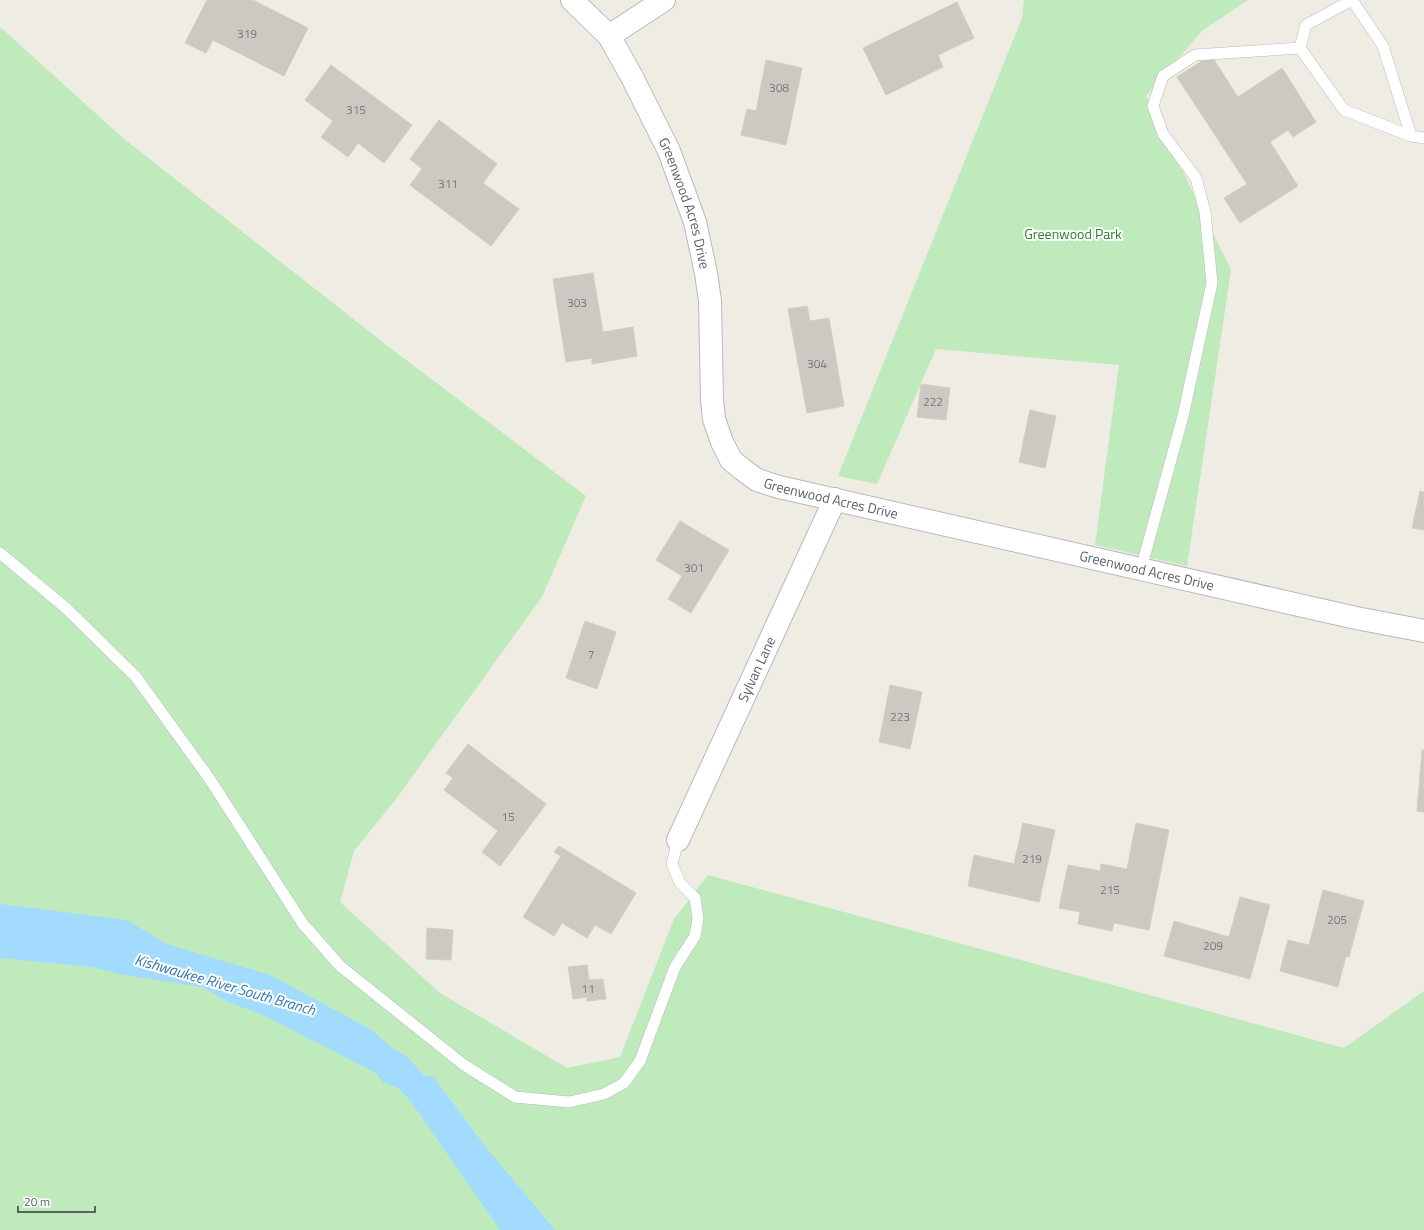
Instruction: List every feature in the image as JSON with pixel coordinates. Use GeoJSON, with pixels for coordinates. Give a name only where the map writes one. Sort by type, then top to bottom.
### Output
{"type":"FeatureCollection","features":[{"type":"Feature","properties":{"kind":"street","name":"Greenwood Acres Drive"},"geometry":{"type":"LineString","coordinates":[[572,0],[609,36],[632,77],[669,150],[695,222],[706,273],[710,301],[712,399],[714,419],[722,442],[731,460],[742,469],[757,480],[780,487],[1356,618],[1424,631]]}},
{"type":"Feature","properties":{"kind":"street"},"geometry":{"type":"LineString","coordinates":[[609,36],[664,0]]}},
{"type":"Feature","properties":{"kind":"street","name":"Sylvan Lane"},"geometry":{"type":"LineString","coordinates":[[678,840],[835,499]]}},
{"type":"Feature","properties":{"kind":"lane"},"geometry":{"type":"LineString","coordinates":[[1411,136],[1384,46],[1352,0],[1306,25],[1300,48],[1344,110],[1411,136],[1424,138]]}},
{"type":"Feature","properties":{"kind":"lane"},"geometry":{"type":"LineString","coordinates":[[1141,569],[1183,416],[1212,282],[1205,212],[1196,178],[1163,134],[1153,106],[1163,76],[1195,55],[1300,48]]}},
{"type":"Feature","properties":{"kind":"lane"},"geometry":{"type":"LineString","coordinates":[[0,553],[67,609],[136,677],[209,778],[303,924],[340,966],[464,1065],[515,1097],[569,1102],[604,1094],[624,1083],[640,1061],[675,967],[695,936],[698,919],[695,898],[680,882],[672,864],[678,840]]}},
{"type":"Feature","properties":{"kind":"green space","name":"Greenwood Park"},"geometry":{"type":"Polygon","coordinates":[[[1024,0],[1248,0],[1202,31],[1146,96],[1231,270],[1187,566],[1095,545],[1119,365],[936,349],[877,484],[838,476],[1022,18],[1024,0]]]}},
{"type":"Feature","properties":{"kind":"green space"},"geometry":{"type":"Polygon","coordinates":[[[0,27],[123,138],[389,347],[586,496],[542,597],[396,799],[354,851],[340,902],[440,993],[567,1068],[620,1057],[674,919],[708,875],[1344,1048],[1424,991],[1424,1230],[0,1230],[0,27]]]}},
{"type":"Feature","properties":{"kind":"water","name":"Kishwaukee River South Branch"},"geometry":{"type":"Polygon","coordinates":[[[0,904],[127,920],[167,944],[270,975],[372,1030],[393,1049],[406,1056],[424,1075],[433,1076],[481,1141],[555,1230],[500,1230],[419,1113],[398,1088],[384,1083],[374,1072],[265,1016],[228,1002],[202,987],[123,975],[92,967],[0,958],[0,904]]]}},
{"type":"Feature","properties":{"kind":"building"},"geometry":{"type":"Polygon","coordinates":[[[207,0],[253,0],[308,28],[284,76],[213,40],[206,53],[185,43],[207,0]]]}},
{"type":"Feature","properties":{"kind":"building"},"geometry":{"type":"Polygon","coordinates":[[[957,2],[974,38],[938,55],[943,67],[886,95],[863,48],[957,2]]]}},
{"type":"Feature","properties":{"kind":"building"},"geometry":{"type":"Polygon","coordinates":[[[1211,55],[1238,97],[1282,68],[1316,122],[1293,137],[1288,130],[1270,142],[1298,186],[1240,223],[1224,198],[1247,184],[1177,77],[1211,55]]]}},
{"type":"Feature","properties":{"kind":"building"},"geometry":{"type":"Polygon","coordinates":[[[766,60],[802,68],[786,145],[741,135],[747,109],[756,111],[766,60]]]}},
{"type":"Feature","properties":{"kind":"building"},"geometry":{"type":"Polygon","coordinates":[[[331,65],[412,125],[384,163],[358,143],[348,157],[321,137],[333,121],[305,100],[331,65]]]}},
{"type":"Feature","properties":{"kind":"building"},"geometry":{"type":"Polygon","coordinates":[[[439,120],[497,164],[483,183],[519,209],[491,246],[410,185],[422,169],[410,159],[439,120]]]}},
{"type":"Feature","properties":{"kind":"building"},"geometry":{"type":"Polygon","coordinates":[[[593,273],[603,332],[633,327],[637,356],[592,364],[592,358],[566,362],[553,279],[593,273]]]}},
{"type":"Feature","properties":{"kind":"building"},"geometry":{"type":"Polygon","coordinates":[[[807,306],[810,321],[829,318],[844,406],[807,413],[788,309],[807,306]]]}},
{"type":"Feature","properties":{"kind":"building"},"geometry":{"type":"Polygon","coordinates":[[[921,384],[950,388],[946,420],[917,417],[921,384]]]}},
{"type":"Feature","properties":{"kind":"building"},"geometry":{"type":"Polygon","coordinates":[[[1030,410],[1056,416],[1045,468],[1019,462],[1030,410]]]}},
{"type":"Feature","properties":{"kind":"building"},"geometry":{"type":"Polygon","coordinates":[[[1420,491],[1424,492],[1424,530],[1412,528],[1420,491]]]}},
{"type":"Feature","properties":{"kind":"building"},"geometry":{"type":"Polygon","coordinates":[[[680,521],[729,550],[691,613],[668,599],[682,576],[656,560],[680,521]]]}},
{"type":"Feature","properties":{"kind":"building"},"geometry":{"type":"Polygon","coordinates":[[[585,621],[616,632],[597,689],[566,678],[585,621]]]}},
{"type":"Feature","properties":{"kind":"building"},"geometry":{"type":"Polygon","coordinates":[[[890,685],[922,692],[910,749],[879,742],[890,685]]]}},
{"type":"Feature","properties":{"kind":"building"},"geometry":{"type":"Polygon","coordinates":[[[468,744],[546,804],[500,866],[482,852],[498,831],[444,790],[453,778],[446,773],[468,744]]]}},
{"type":"Feature","properties":{"kind":"building"},"geometry":{"type":"Polygon","coordinates":[[[1422,750],[1424,750],[1424,812],[1417,811],[1422,750]]]}},
{"type":"Feature","properties":{"kind":"building"},"geometry":{"type":"Polygon","coordinates":[[[1023,823],[1055,830],[1039,902],[968,886],[974,855],[1014,864],[1023,823]]]}},
{"type":"Feature","properties":{"kind":"building"},"geometry":{"type":"Polygon","coordinates":[[[1136,823],[1169,830],[1149,930],[1114,923],[1112,931],[1078,924],[1080,912],[1059,908],[1068,865],[1100,871],[1101,864],[1127,869],[1136,823]]]}},
{"type":"Feature","properties":{"kind":"building"},"geometry":{"type":"Polygon","coordinates":[[[559,846],[636,893],[611,934],[595,925],[587,938],[562,923],[554,936],[523,917],[561,856],[554,852],[559,846]]]}},
{"type":"Feature","properties":{"kind":"building"},"geometry":{"type":"Polygon","coordinates":[[[1323,890],[1364,901],[1349,957],[1346,956],[1338,987],[1280,971],[1288,940],[1309,945],[1323,890]]]}},
{"type":"Feature","properties":{"kind":"building"},"geometry":{"type":"Polygon","coordinates":[[[1240,897],[1270,905],[1250,979],[1164,956],[1174,921],[1229,937],[1240,897]]]}},
{"type":"Feature","properties":{"kind":"building"},"geometry":{"type":"Polygon","coordinates":[[[427,928],[453,930],[451,960],[426,959],[427,928]]]}},
{"type":"Feature","properties":{"kind":"building"},"geometry":{"type":"Polygon","coordinates":[[[587,965],[589,980],[603,979],[606,999],[587,1001],[587,997],[573,999],[568,967],[587,965]]]}}]}
